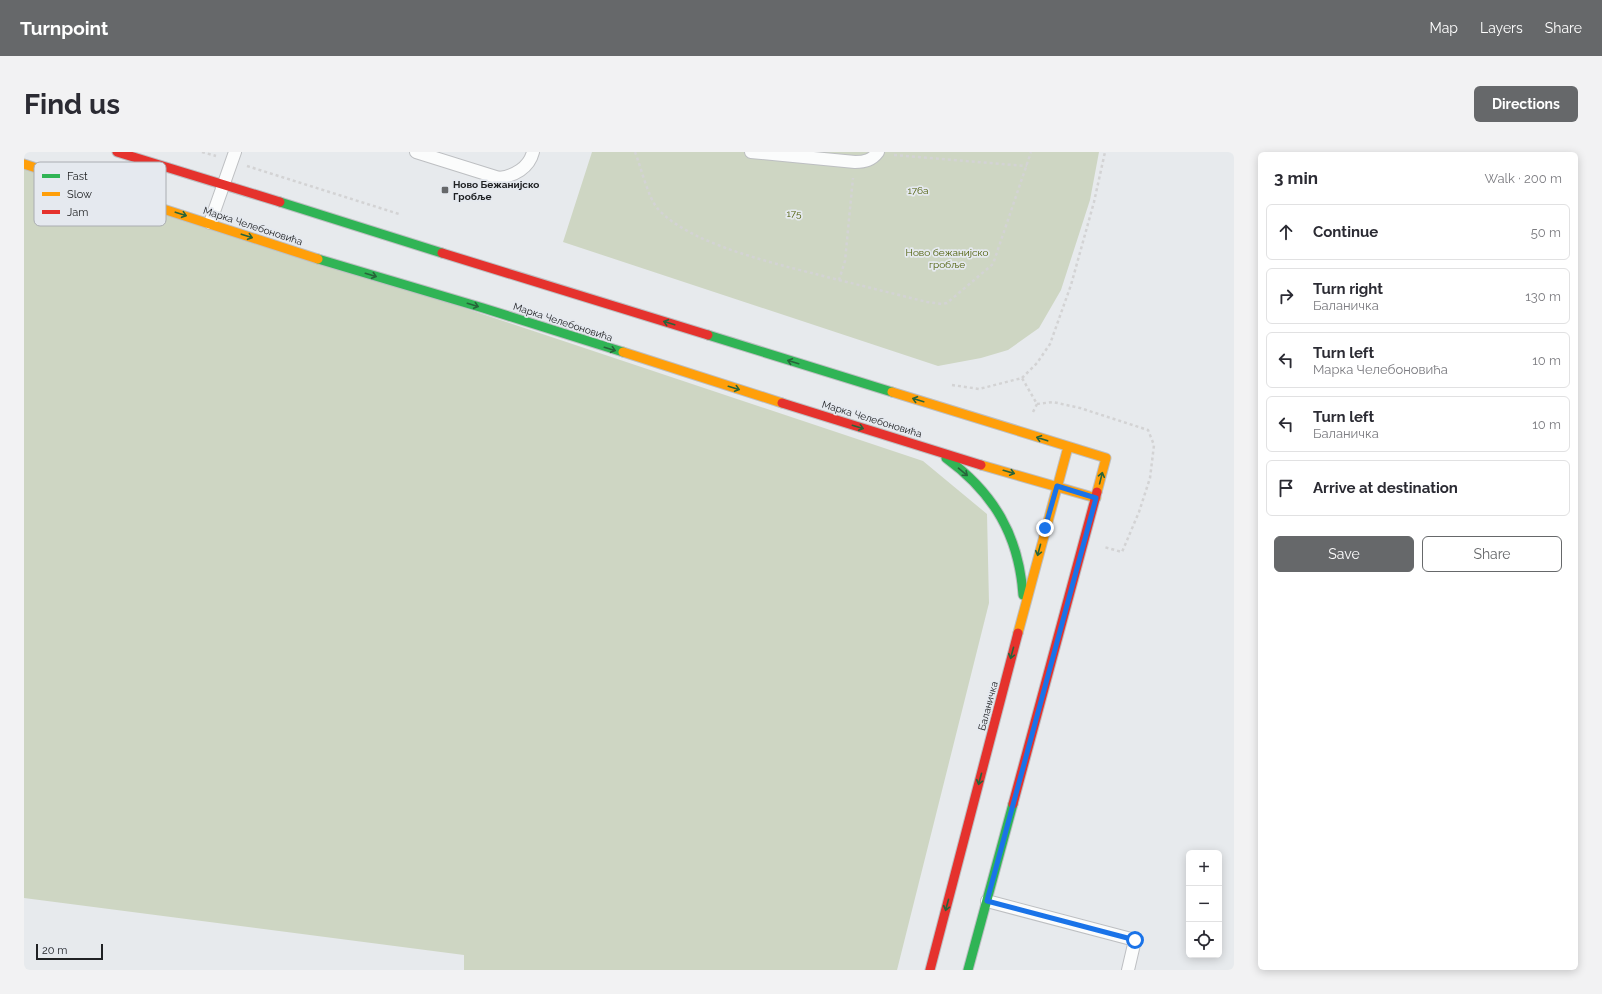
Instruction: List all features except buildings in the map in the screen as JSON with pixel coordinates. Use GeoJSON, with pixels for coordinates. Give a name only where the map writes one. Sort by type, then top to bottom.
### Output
{"type":"FeatureCollection","features":[{"type":"Feature","properties":{"kind":"main road"},"geometry":{"type":"LineString","coordinates":[[117,152],[149,162]]}},
{"type":"Feature","properties":{"kind":"main road","name":"Марка Челебоновића"},"geometry":{"type":"LineString","coordinates":[[24,164],[34,167]]}},
{"type":"Feature","properties":{"kind":"main road"},"geometry":{"type":"LineString","coordinates":[[166,167],[1106,458],[968,970]]}},
{"type":"Feature","properties":{"kind":"main road","name":"Марка Челебоновића"},"geometry":{"type":"LineString","coordinates":[[166,209],[292,251],[483,308],[931,450],[1096,498]]}},
{"type":"Feature","properties":{"kind":"main road","name":"Баланичка"},"geometry":{"type":"LineString","coordinates":[[930,970],[1022,615],[1068,447]]}},
{"type":"Feature","properties":{"kind":"main road"},"geometry":{"type":"LineString","coordinates":[[931,450],[952,463],[972,479],[1002,518],[1012,541],[1019,565],[1023,590],[1022,615]]}},
{"type":"Feature","properties":{"kind":"lane"},"geometry":{"type":"LineString","coordinates":[[416,152],[499,178],[511,176],[520,171],[527,164],[533,152]]}},
{"type":"Feature","properties":{"kind":"lane"},"geometry":{"type":"LineString","coordinates":[[751,152],[855,162],[864,162],[872,159],[878,153]]}},
{"type":"Feature","properties":{"kind":"lane"},"geometry":{"type":"LineString","coordinates":[[210,223],[233,156]]}},
{"type":"Feature","properties":{"kind":"lane"},"geometry":{"type":"LineString","coordinates":[[987,901],[1135,940],[1128,970]]}},
{"type":"Feature","properties":{"kind":"path"},"geometry":{"type":"LineString","coordinates":[[202,152],[233,156],[404,216]]}},
{"type":"Feature","properties":{"kind":"path"},"geometry":{"type":"LineString","coordinates":[[635,152],[650,194],[657,208],[677,224],[705,239],[788,267],[927,302],[942,304],[947,303],[993,264],[1031,152]]}},
{"type":"Feature","properties":{"kind":"path"},"geometry":{"type":"LineString","coordinates":[[947,385],[979,389],[1022,378],[1037,363],[1050,344],[1071,285],[1094,202],[1105,152]]}},
{"type":"Feature","properties":{"kind":"path"},"geometry":{"type":"LineString","coordinates":[[878,153],[1027,166]]}},
{"type":"Feature","properties":{"kind":"path"},"geometry":{"type":"LineString","coordinates":[[839,280],[845,261],[855,162]]}},
{"type":"Feature","properties":{"kind":"path"},"geometry":{"type":"LineString","coordinates":[[1022,378],[1037,404],[1054,402],[1080,408],[1148,430],[1154,445],[1150,478],[1139,512],[1122,552]]}},
{"type":"Feature","properties":{"kind":"green space","name":"Ново бежанијско гробље"},"geometry":{"type":"Polygon","coordinates":[[[592,152],[1099,152],[1090,200],[1061,290],[1039,328],[1008,350],[981,358],[938,366],[563,242],[592,152]]]}},
{"type":"Feature","properties":{"kind":"green space"},"geometry":{"type":"Polygon","coordinates":[[[24,166],[34,169],[34,226],[166,226],[166,210],[923,461],[987,514],[989,603],[897,970],[464,970],[464,955],[24,898],[24,166]]]}},
{"type":"Feature","properties":{"kind":"traffic: fast"},"geometry":{"type":"LineString","coordinates":[[280,202],[442,253]]}},
{"type":"Feature","properties":{"kind":"traffic: fast"},"geometry":{"type":"LineString","coordinates":[[318,259],[483,308],[623,352]]}},
{"type":"Feature","properties":{"kind":"traffic: fast"},"geometry":{"type":"LineString","coordinates":[[708,335],[892,392]]}},
{"type":"Feature","properties":{"kind":"traffic: fast"},"geometry":{"type":"LineString","coordinates":[[946,458],[978,486],[1001,518],[1010,535],[1016,554],[1021,574],[1023,595]]}},
{"type":"Feature","properties":{"kind":"traffic: fast"},"geometry":{"type":"LineString","coordinates":[[968,970],[1013,804]]}},
{"type":"Feature","properties":{"kind":"traffic: slow"},"geometry":{"type":"LineString","coordinates":[[24,164],[34,167]]}},
{"type":"Feature","properties":{"kind":"traffic: slow"},"geometry":{"type":"LineString","coordinates":[[166,210],[318,259]]}},
{"type":"Feature","properties":{"kind":"traffic: slow"},"geometry":{"type":"LineString","coordinates":[[623,352],[782,403]]}},
{"type":"Feature","properties":{"kind":"traffic: slow"},"geometry":{"type":"LineString","coordinates":[[892,392],[1106,458],[1097,492]]}},
{"type":"Feature","properties":{"kind":"traffic: slow"},"geometry":{"type":"LineString","coordinates":[[1018,633],[1068,447]]}},
{"type":"Feature","properties":{"kind":"traffic: slow"},"geometry":{"type":"LineString","coordinates":[[981,465],[1096,498]]}},
{"type":"Feature","properties":{"kind":"traffic: jam"},"geometry":{"type":"LineString","coordinates":[[117,152],[150,162]]}},
{"type":"Feature","properties":{"kind":"traffic: jam"},"geometry":{"type":"LineString","coordinates":[[166,167],[280,202]]}},
{"type":"Feature","properties":{"kind":"traffic: jam"},"geometry":{"type":"LineString","coordinates":[[442,253],[708,335]]}},
{"type":"Feature","properties":{"kind":"traffic: jam"},"geometry":{"type":"LineString","coordinates":[[782,403],[981,465]]}},
{"type":"Feature","properties":{"kind":"traffic: jam"},"geometry":{"type":"LineString","coordinates":[[1013,804],[1097,492]]}},
{"type":"Feature","properties":{"kind":"traffic: jam"},"geometry":{"type":"LineString","coordinates":[[930,970],[1018,633]]}},
{"type":"Feature","properties":{"kind":"place","name":"Ново Бежанијско Гробље"},"geometry":{"type":"Point","coordinates":[445,190]}},
{"type":"Feature","properties":{"kind":"route"},"geometry":{"type":"LineString","coordinates":[[1045,528],[1057,486],[1096,498],[1019,776],[987,901],[1135,940]]}},
{"type":"Feature","properties":{"kind":"park label","name":"176a"},"geometry":{"type":"Point","coordinates":[918,190]}},
{"type":"Feature","properties":{"kind":"park label","name":"175"},"geometry":{"type":"Point","coordinates":[794,213]}}]}
